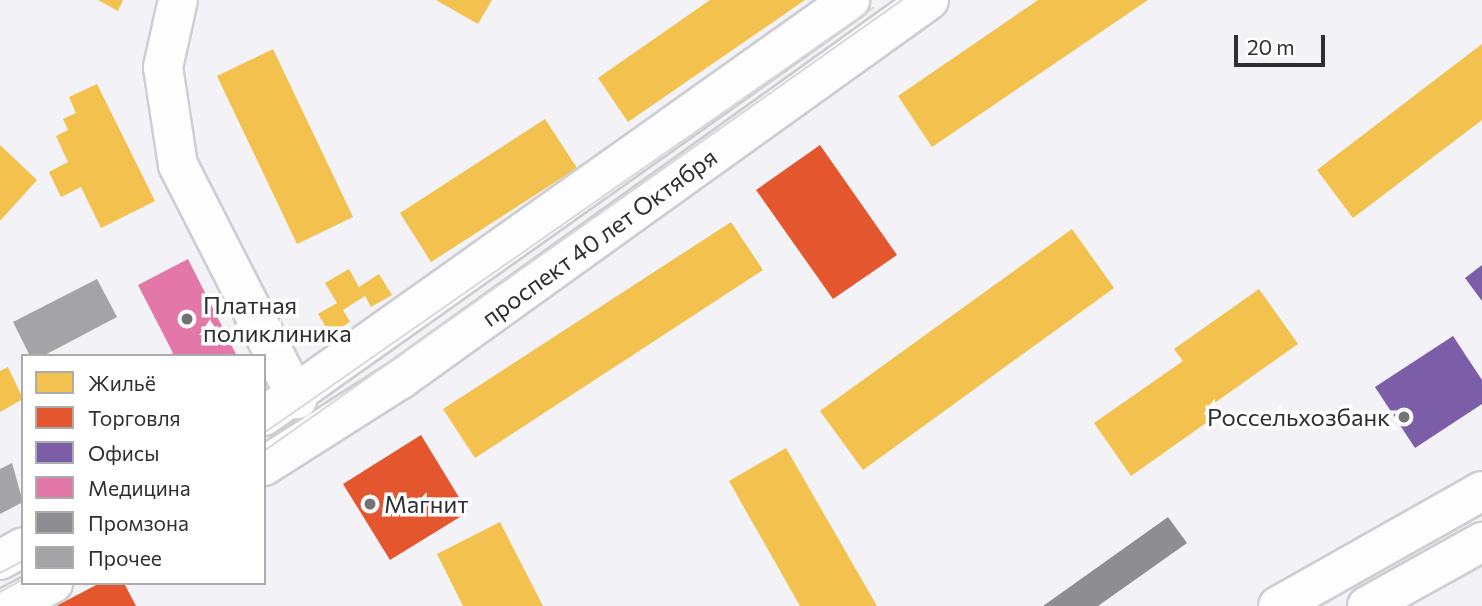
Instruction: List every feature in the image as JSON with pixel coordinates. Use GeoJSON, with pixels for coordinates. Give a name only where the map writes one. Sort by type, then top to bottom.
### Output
{"type":"FeatureCollection","features":[{"type":"Feature","properties":{"kind":"street"},"geometry":{"type":"LineString","coordinates":[[178,0],[163,67],[178,165],[257,354]]}},
{"type":"Feature","properties":{"kind":"street","name":"проспект 40 лет Октября"},"geometry":{"type":"LineString","coordinates":[[280,408],[849,0]]}},
{"type":"Feature","properties":{"kind":"street","name":"проспект 40 лет Октября"},"geometry":{"type":"LineString","coordinates":[[266,465],[401,379],[929,0]]}},
{"type":"Feature","properties":{"kind":"street"},"geometry":{"type":"LineString","coordinates":[[266,375],[280,408]]}},
{"type":"Feature","properties":{"kind":"street"},"geometry":{"type":"LineString","coordinates":[[1278,606],[1482,491]]}},
{"type":"Feature","properties":{"kind":"street"},"geometry":{"type":"LineString","coordinates":[[1367,606],[1482,542]]}},
{"type":"Feature","properties":{"kind":"street"},"geometry":{"type":"LineString","coordinates":[[0,560],[21,548]]}},
{"type":"Feature","properties":{"kind":"street"},"geometry":{"type":"LineString","coordinates":[[10,606],[49,585]]}},
{"type":"Feature","properties":{"kind":"building: Жильё"},"geometry":{"type":"Polygon","coordinates":[[[98,0],[123,0],[118,11],[98,0]]]}},
{"type":"Feature","properties":{"kind":"building: Жильё"},"geometry":{"type":"Polygon","coordinates":[[[436,0],[492,0],[478,24],[436,0]]]}},
{"type":"Feature","properties":{"kind":"building: Жильё"},"geometry":{"type":"Polygon","coordinates":[[[710,0],[805,0],[628,122],[598,78],[710,0]]]}},
{"type":"Feature","properties":{"kind":"building: Жильё"},"geometry":{"type":"Polygon","coordinates":[[[1038,0],[1148,0],[932,147],[898,96],[1038,0]]]}},
{"type":"Feature","properties":{"kind":"building: Жильё"},"geometry":{"type":"Polygon","coordinates":[[[1482,44],[1482,120],[1353,218],[1317,170],[1482,44]]]}},
{"type":"Feature","properties":{"kind":"building: Жильё"},"geometry":{"type":"Polygon","coordinates":[[[273,49],[353,217],[297,244],[217,76],[273,49]]]}},
{"type":"Feature","properties":{"kind":"building: Жильё"},"geometry":{"type":"Polygon","coordinates":[[[97,84],[155,201],[101,228],[81,187],[61,197],[49,172],[68,162],[56,136],[68,130],[63,119],[76,113],[69,97],[97,84]]]}},
{"type":"Feature","properties":{"kind":"building: Жильё"},"geometry":{"type":"Polygon","coordinates":[[[545,119],[577,168],[431,262],[400,213],[545,119]]]}},
{"type":"Feature","properties":{"kind":"building: Жильё"},"geometry":{"type":"Polygon","coordinates":[[[0,145],[37,180],[0,221],[0,145]]]}},
{"type":"Feature","properties":{"kind":"building: Жильё"},"geometry":{"type":"Polygon","coordinates":[[[731,222],[763,270],[475,458],[443,409],[731,222]]]}},
{"type":"Feature","properties":{"kind":"building: Жильё"},"geometry":{"type":"Polygon","coordinates":[[[1072,229],[1114,288],[863,470],[820,411],[1072,229]]]}},
{"type":"Feature","properties":{"kind":"building: Жильё"},"geometry":{"type":"Polygon","coordinates":[[[349,269],[359,287],[379,274],[392,295],[371,307],[365,296],[343,310],[350,322],[330,334],[318,314],[337,303],[325,283],[349,269]]]}},
{"type":"Feature","properties":{"kind":"building: Жильё"},"geometry":{"type":"Polygon","coordinates":[[[1259,289],[1298,344],[1206,409],[1213,418],[1131,476],[1094,423],[1183,361],[1174,349],[1259,289]]]}},
{"type":"Feature","properties":{"kind":"building: Жильё"},"geometry":{"type":"Polygon","coordinates":[[[8,367],[21,400],[0,412],[0,371],[8,367]]]}},
{"type":"Feature","properties":{"kind":"building: Жильё"},"geometry":{"type":"Polygon","coordinates":[[[786,448],[877,606],[800,606],[729,481],[786,448]]]}},
{"type":"Feature","properties":{"kind":"building: Жильё"},"geometry":{"type":"Polygon","coordinates":[[[500,522],[543,606],[463,606],[437,554],[500,522]]]}},
{"type":"Feature","properties":{"kind":"building: Торговля"},"geometry":{"type":"Polygon","coordinates":[[[820,145],[897,255],[833,299],[756,190],[820,145]]]}},
{"type":"Feature","properties":{"kind":"building: Торговля"},"geometry":{"type":"Polygon","coordinates":[[[421,435],[468,512],[390,560],[343,484],[421,435]]]}},
{"type":"Feature","properties":{"kind":"building: Торговля"},"geometry":{"type":"Polygon","coordinates":[[[96,585],[125,585],[136,606],[56,606],[96,585]]]}},
{"type":"Feature","properties":{"kind":"building: Офисы"},"geometry":{"type":"Polygon","coordinates":[[[1482,265],[1482,301],[1465,278],[1482,265]]]}},
{"type":"Feature","properties":{"kind":"building: Офисы"},"geometry":{"type":"Polygon","coordinates":[[[1453,336],[1482,380],[1482,404],[1415,448],[1375,387],[1453,336]]]}},
{"type":"Feature","properties":{"kind":"building: Медицина","name":"Платная поликлиника"},"geometry":{"type":"Polygon","coordinates":[[[188,259],[236,354],[171,354],[138,285],[188,259]]]}},
{"type":"Feature","properties":{"kind":"building: Промзона"},"geometry":{"type":"Polygon","coordinates":[[[1168,517],[1187,543],[1098,606],[1043,606],[1168,517]]]}},
{"type":"Feature","properties":{"kind":"building: Прочее"},"geometry":{"type":"Polygon","coordinates":[[[97,279],[117,317],[47,354],[29,354],[13,322],[97,279]]]}},
{"type":"Feature","properties":{"kind":"building: Прочее"},"geometry":{"type":"Polygon","coordinates":[[[12,463],[21,503],[0,514],[0,469],[12,463]]]}},
{"type":"Feature","properties":{"kind":"tram line"},"geometry":{"type":"LineString","coordinates":[[266,450],[902,0]]}},
{"type":"Feature","properties":{"kind":"tram line"},"geometry":{"type":"LineString","coordinates":[[266,432],[873,8]]}},
{"type":"Feature","properties":{"kind":"tram line"},"geometry":{"type":"LineString","coordinates":[[0,573],[21,562]]}},
{"type":"Feature","properties":{"kind":"tram line"},"geometry":{"type":"LineString","coordinates":[[0,592],[21,580]]}},
{"type":"Feature","properties":{"kind":"place","name":"Платная поликлиника"},"geometry":{"type":"Point","coordinates":[187,319]}},
{"type":"Feature","properties":{"kind":"place","name":"Россельхозбанк"},"geometry":{"type":"Point","coordinates":[1404,417]}},
{"type":"Feature","properties":{"kind":"place","name":"Магнит"},"geometry":{"type":"Point","coordinates":[370,504]}}]}
